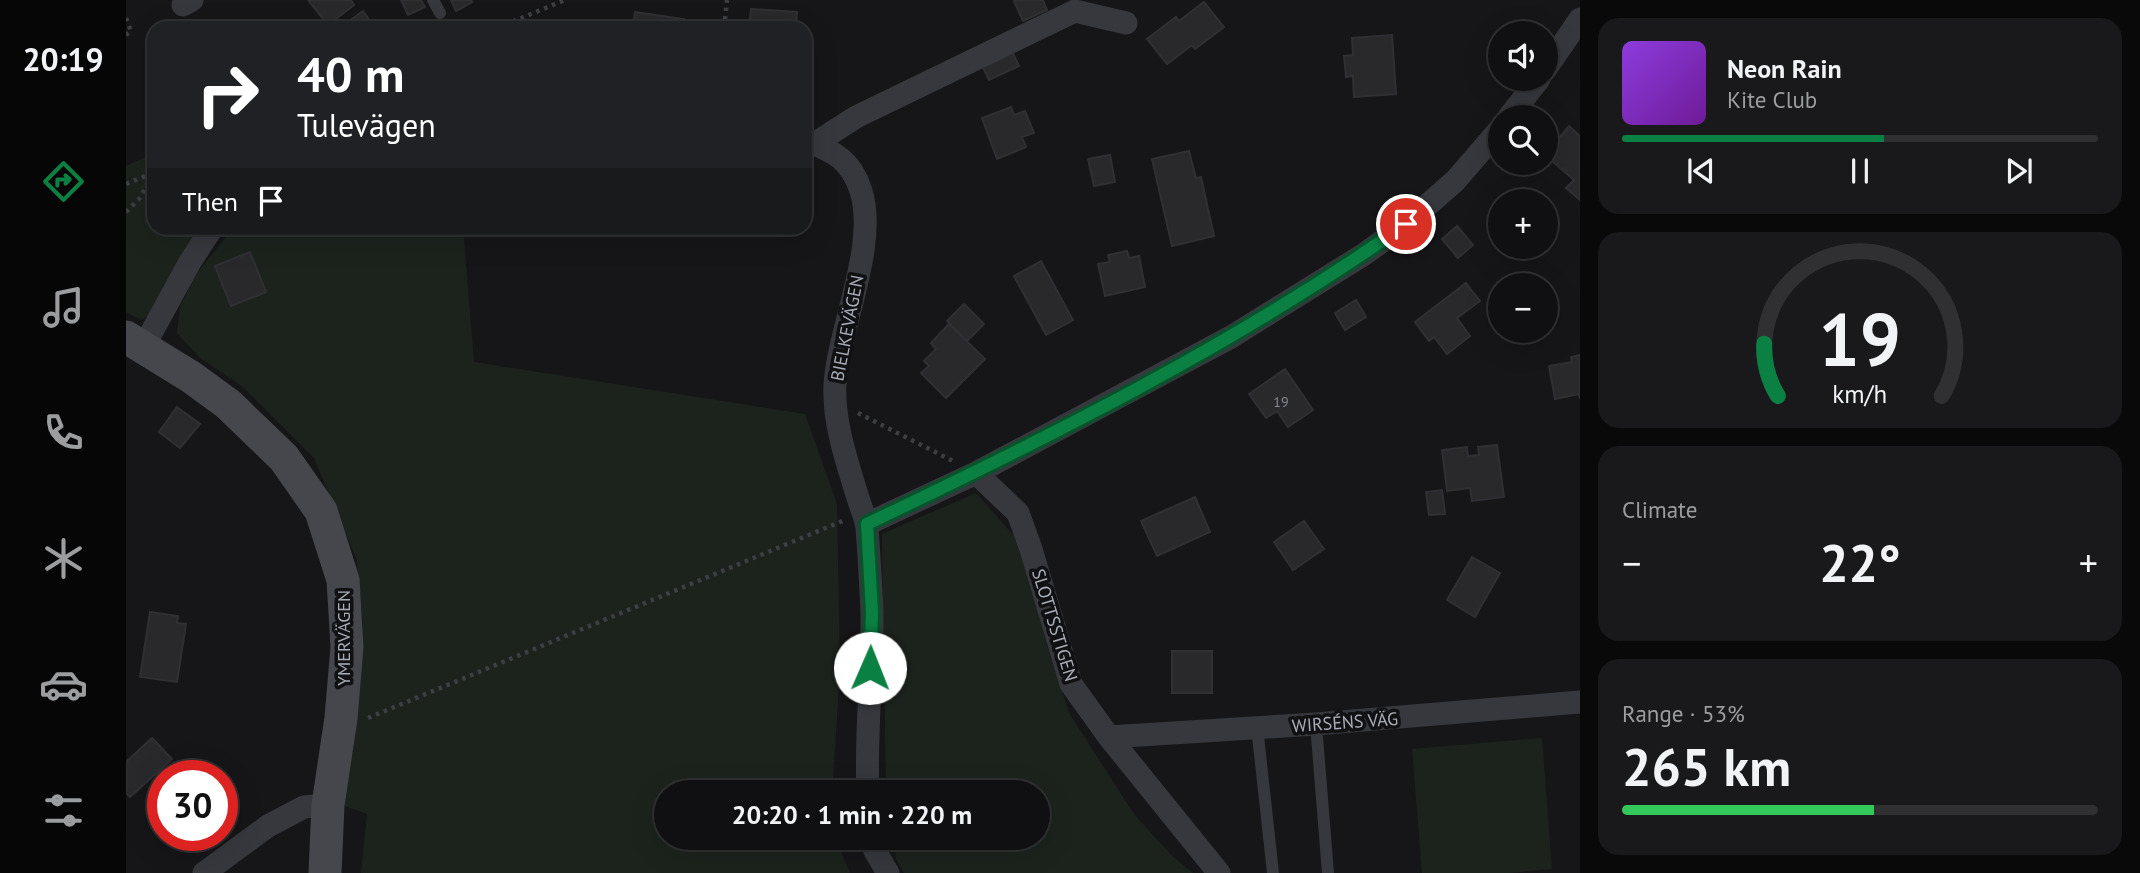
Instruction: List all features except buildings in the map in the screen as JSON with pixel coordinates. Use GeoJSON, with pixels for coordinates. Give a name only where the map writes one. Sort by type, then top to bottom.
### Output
{"type":"FeatureCollection","features":[{"type":"Feature","properties":{"kind":"street"},"geometry":{"type":"LineString","coordinates":[[812,140],[1085,6],[1126,23]]}},
{"type":"Feature","properties":{"kind":"street"},"geometry":{"type":"LineString","coordinates":[[1558,51],[1580,19]]}},
{"type":"Feature","properties":{"kind":"street"},"geometry":{"type":"LineString","coordinates":[[1518,105],[1530,91]]}},
{"type":"Feature","properties":{"kind":"street","name":"BIELKEVÄGEN"},"geometry":{"type":"LineString","coordinates":[[812,143],[831,151],[850,167],[862,193],[865,232],[835,384],[843,446],[864,518],[872,613],[868,780]]}},
{"type":"Feature","properties":{"kind":"street"},"geometry":{"type":"LineString","coordinates":[[864,518],[976,472],[1231,337],[1363,255],[1406,224],[1455,181],[1488,143]]}},
{"type":"Feature","properties":{"kind":"street"},"geometry":{"type":"LineString","coordinates":[[135,342],[207,235]]}},
{"type":"Feature","properties":{"kind":"street","name":"YMERVÄGEN"},"geometry":{"type":"LineString","coordinates":[[135,342],[228,404],[284,458],[321,511],[343,580],[347,648],[341,718],[328,805],[325,873]]}},
{"type":"Feature","properties":{"kind":"street","name":"SLOTTSSTIGEN"},"geometry":{"type":"LineString","coordinates":[[976,472],[1018,513],[1071,684],[1109,737],[1219,873]]}},
{"type":"Feature","properties":{"kind":"street","name":"WIRSÉNS VÄG"},"geometry":{"type":"LineString","coordinates":[[1109,737],[1316,724],[1580,702]]}},
{"type":"Feature","properties":{"kind":"street"},"geometry":{"type":"LineString","coordinates":[[204,873],[268,826],[304,807],[328,805]]}},
{"type":"Feature","properties":{"kind":"street"},"geometry":{"type":"LineString","coordinates":[[876,850],[888,873]]}},
{"type":"Feature","properties":{"kind":"lane"},"geometry":{"type":"LineString","coordinates":[[433,0],[440,13]]}},
{"type":"Feature","properties":{"kind":"lane"},"geometry":{"type":"LineString","coordinates":[[1316,724],[1328,873]]}},
{"type":"Feature","properties":{"kind":"lane"},"geometry":{"type":"LineString","coordinates":[[1258,727],[1273,873]]}},
{"type":"Feature","properties":{"kind":"path"},"geometry":{"type":"LineString","coordinates":[[514,21],[565,0]]}},
{"type":"Feature","properties":{"kind":"path"},"geometry":{"type":"LineString","coordinates":[[725,21],[727,0]]}},
{"type":"Feature","properties":{"kind":"path"},"geometry":{"type":"LineString","coordinates":[[126,18],[131,30],[126,35]]}},
{"type":"Feature","properties":{"kind":"path"},"geometry":{"type":"LineString","coordinates":[[126,184],[147,175]]}},
{"type":"Feature","properties":{"kind":"path"},"geometry":{"type":"LineString","coordinates":[[126,212],[141,197],[147,184]]}},
{"type":"Feature","properties":{"kind":"path"},"geometry":{"type":"LineString","coordinates":[[836,401],[976,472]]}},
{"type":"Feature","properties":{"kind":"path"},"geometry":{"type":"LineString","coordinates":[[341,718],[366,719],[864,518]]}},
{"type":"Feature","properties":{"kind":"shaded area"},"geometry":{"type":"Polygon","coordinates":[[[147,156],[147,235],[194,235],[151,314],[141,320],[126,312],[126,166],[147,156]]]}},
{"type":"Feature","properties":{"kind":"shaded area"},"geometry":{"type":"Polygon","coordinates":[[[227,235],[464,235],[474,362],[805,414],[837,504],[840,674],[833,780],[654,780],[654,850],[840,850],[850,873],[361,873],[367,814],[345,806],[363,625],[357,560],[314,458],[242,386],[200,358],[177,333],[180,307],[197,273],[227,235]]]}},
{"type":"Feature","properties":{"kind":"shaded area"},"geometry":{"type":"Polygon","coordinates":[[[976,493],[1016,538],[1069,713],[1134,814],[1172,856],[1193,873],[904,873],[896,859],[895,850],[1050,850],[1050,780],[886,780],[882,534],[976,493]]]}},
{"type":"Feature","properties":{"kind":"shaded area"},"geometry":{"type":"Polygon","coordinates":[[[1542,738],[1552,869],[1509,873],[1422,873],[1412,749],[1542,738]]]}},
{"type":"Feature","properties":{"kind":"route"},"geometry":{"type":"LineString","coordinates":[[870,668],[872,613],[867,524],[976,472],[1231,337],[1363,255],[1406,224]]}}]}
